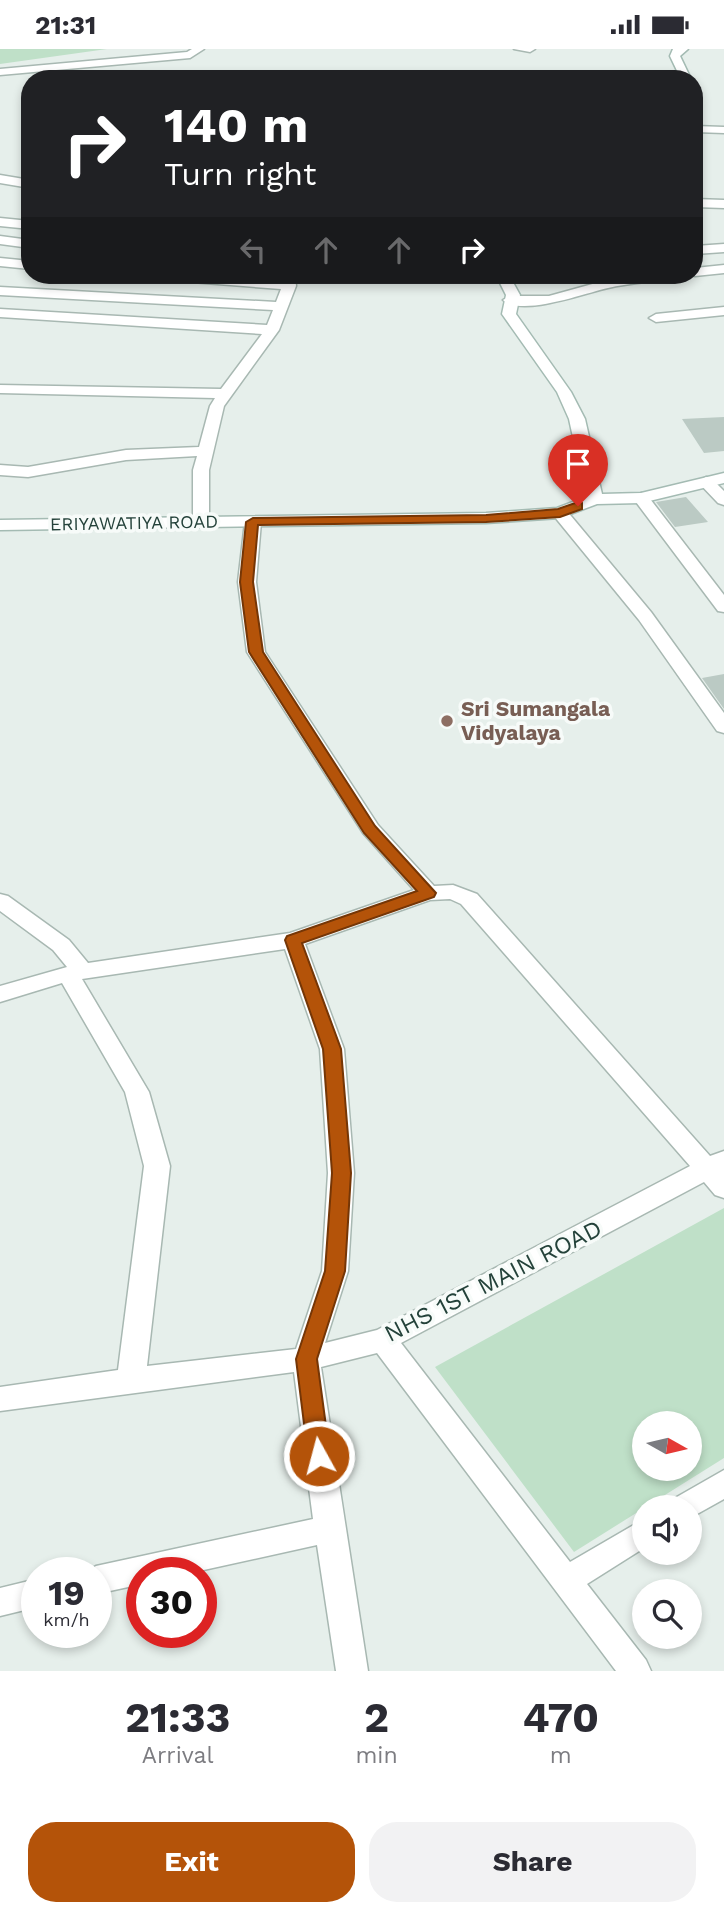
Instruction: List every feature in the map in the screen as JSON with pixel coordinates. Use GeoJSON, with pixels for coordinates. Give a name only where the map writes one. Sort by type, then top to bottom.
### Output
{"type":"FeatureCollection","features":[{"type":"Feature","properties":{"kind":"street"},"geometry":{"type":"LineString","coordinates":[[23,70],[190,55],[199,49]]}},
{"type":"Feature","properties":{"kind":"street"},"geometry":{"type":"LineString","coordinates":[[519,49],[530,49]]}},
{"type":"Feature","properties":{"kind":"street"},"geometry":{"type":"LineString","coordinates":[[682,49],[677,50],[675,56],[682,70]]}},
{"type":"Feature","properties":{"kind":"street"},"geometry":{"type":"LineString","coordinates":[[70,66],[72,70]]}},
{"type":"Feature","properties":{"kind":"street"},"geometry":{"type":"LineString","coordinates":[[0,72],[21,70]]}},
{"type":"Feature","properties":{"kind":"street"},"geometry":{"type":"LineString","coordinates":[[703,129],[724,130]]}},
{"type":"Feature","properties":{"kind":"street"},"geometry":{"type":"LineString","coordinates":[[0,179],[21,182]]}},
{"type":"Feature","properties":{"kind":"street"},"geometry":{"type":"LineString","coordinates":[[703,203],[724,204]]}},
{"type":"Feature","properties":{"kind":"street"},"geometry":{"type":"LineString","coordinates":[[0,222],[21,225]]}},
{"type":"Feature","properties":{"kind":"street"},"geometry":{"type":"LineString","coordinates":[[0,240],[21,243]]}},
{"type":"Feature","properties":{"kind":"street"},"geometry":{"type":"LineString","coordinates":[[703,249],[724,248]]}},
{"type":"Feature","properties":{"kind":"street"},"geometry":{"type":"LineString","coordinates":[[0,262],[21,264]]}},
{"type":"Feature","properties":{"kind":"street"},"geometry":{"type":"LineString","coordinates":[[703,271],[724,269]]}},
{"type":"Feature","properties":{"kind":"street"},"geometry":{"type":"LineString","coordinates":[[201,521],[201,470],[217,406],[272,330],[283,306],[287,284]]}},
{"type":"Feature","properties":{"kind":"street"},"geometry":{"type":"LineString","coordinates":[[508,284],[512,290],[509,314],[564,392],[577,419],[595,499]]}},
{"type":"Feature","properties":{"kind":"street"},"geometry":{"type":"LineString","coordinates":[[510,300],[550,300],[607,284]]}},
{"type":"Feature","properties":{"kind":"street"},"geometry":{"type":"LineString","coordinates":[[0,291],[283,306]]}},
{"type":"Feature","properties":{"kind":"street"},"geometry":{"type":"LineString","coordinates":[[656,318],[724,311]]}},
{"type":"Feature","properties":{"kind":"street"},"geometry":{"type":"LineString","coordinates":[[0,313],[272,330]]}},
{"type":"Feature","properties":{"kind":"street"},"geometry":{"type":"LineString","coordinates":[[0,389],[225,394]]}},
{"type":"Feature","properties":{"kind":"street"},"geometry":{"type":"LineString","coordinates":[[0,471],[28,472],[126,455],[205,451]]}},
{"type":"Feature","properties":{"kind":"street","name":"ERIYAWATIYA ROAD"},"geometry":{"type":"LineString","coordinates":[[0,525],[486,518],[560,513],[595,499],[642,498],[724,478]]}},
{"type":"Feature","properties":{"kind":"street"},"geometry":{"type":"LineString","coordinates":[[706,482],[724,499]]}},
{"type":"Feature","properties":{"kind":"street"},"geometry":{"type":"LineString","coordinates":[[642,498],[724,607]]}},
{"type":"Feature","properties":{"kind":"street"},"geometry":{"type":"LineString","coordinates":[[560,513],[645,616],[724,727]]}},
{"type":"Feature","properties":{"kind":"street"},"geometry":{"type":"LineString","coordinates":[[253,522],[247,582],[256,652],[370,829],[428,893]]}},
{"type":"Feature","properties":{"kind":"street"},"geometry":{"type":"LineString","coordinates":[[0,994],[75,973],[293,940],[428,893],[453,892],[469,899],[718,1173]]}},
{"type":"Feature","properties":{"kind":"street"},"geometry":{"type":"LineString","coordinates":[[0,901],[61,945],[137,1092],[157,1166],[131,1380]]}},
{"type":"Feature","properties":{"kind":"street"},"geometry":{"type":"LineString","coordinates":[[293,940],[332,1049],[341,1173],[335,1271],[306,1359],[352,1671]]}},
{"type":"Feature","properties":{"kind":"street","name":"NHS 1ST MAIN ROAD"},"geometry":{"type":"LineString","coordinates":[[0,1399],[306,1359],[383,1339],[718,1173]]}},
{"type":"Feature","properties":{"kind":"street"},"geometry":{"type":"LineString","coordinates":[[383,1339],[635,1671]]}},
{"type":"Feature","properties":{"kind":"street"},"geometry":{"type":"LineString","coordinates":[[702,1497],[724,1483]]}},
{"type":"Feature","properties":{"kind":"street"},"geometry":{"type":"LineString","coordinates":[[112,1576],[329,1529]]}},
{"type":"Feature","properties":{"kind":"street"},"geometry":{"type":"LineString","coordinates":[[568,1580],[632,1540]]}},
{"type":"Feature","properties":{"kind":"street"},"geometry":{"type":"LineString","coordinates":[[0,1601],[21,1596]]}},
{"type":"Feature","properties":{"kind":"green space"},"geometry":{"type":"Polygon","coordinates":[[[0,49],[107,49],[0,64],[0,49]]]}},
{"type":"Feature","properties":{"kind":"green space"},"geometry":{"type":"Polygon","coordinates":[[[724,1208],[724,1458],[702,1472],[702,1411],[632,1411],[632,1481],[687,1481],[665,1495],[632,1495],[632,1516],[574,1552],[435,1367],[724,1208]]]}},
{"type":"Feature","properties":{"kind":"building"},"geometry":{"type":"Polygon","coordinates":[[[724,417],[724,451],[704,453],[682,419],[724,417]]]}},
{"type":"Feature","properties":{"kind":"building"},"geometry":{"type":"Polygon","coordinates":[[[686,497],[708,522],[675,527],[656,502],[686,497]]]}},
{"type":"Feature","properties":{"kind":"building"},"geometry":{"type":"Polygon","coordinates":[[[724,674],[724,709],[702,678],[724,674]]]}},
{"type":"Feature","properties":{"kind":"place","name":"Sri Sumangala Vidyalaya"},"geometry":{"type":"Point","coordinates":[447,721]}},
{"type":"Feature","properties":{"kind":"route"},"geometry":{"type":"LineString","coordinates":[[319,1456],[306,1359],[335,1271],[341,1173],[332,1049],[293,940],[428,893],[370,829],[256,652],[247,582],[253,522],[486,518],[560,513],[578,506]]}}]}
